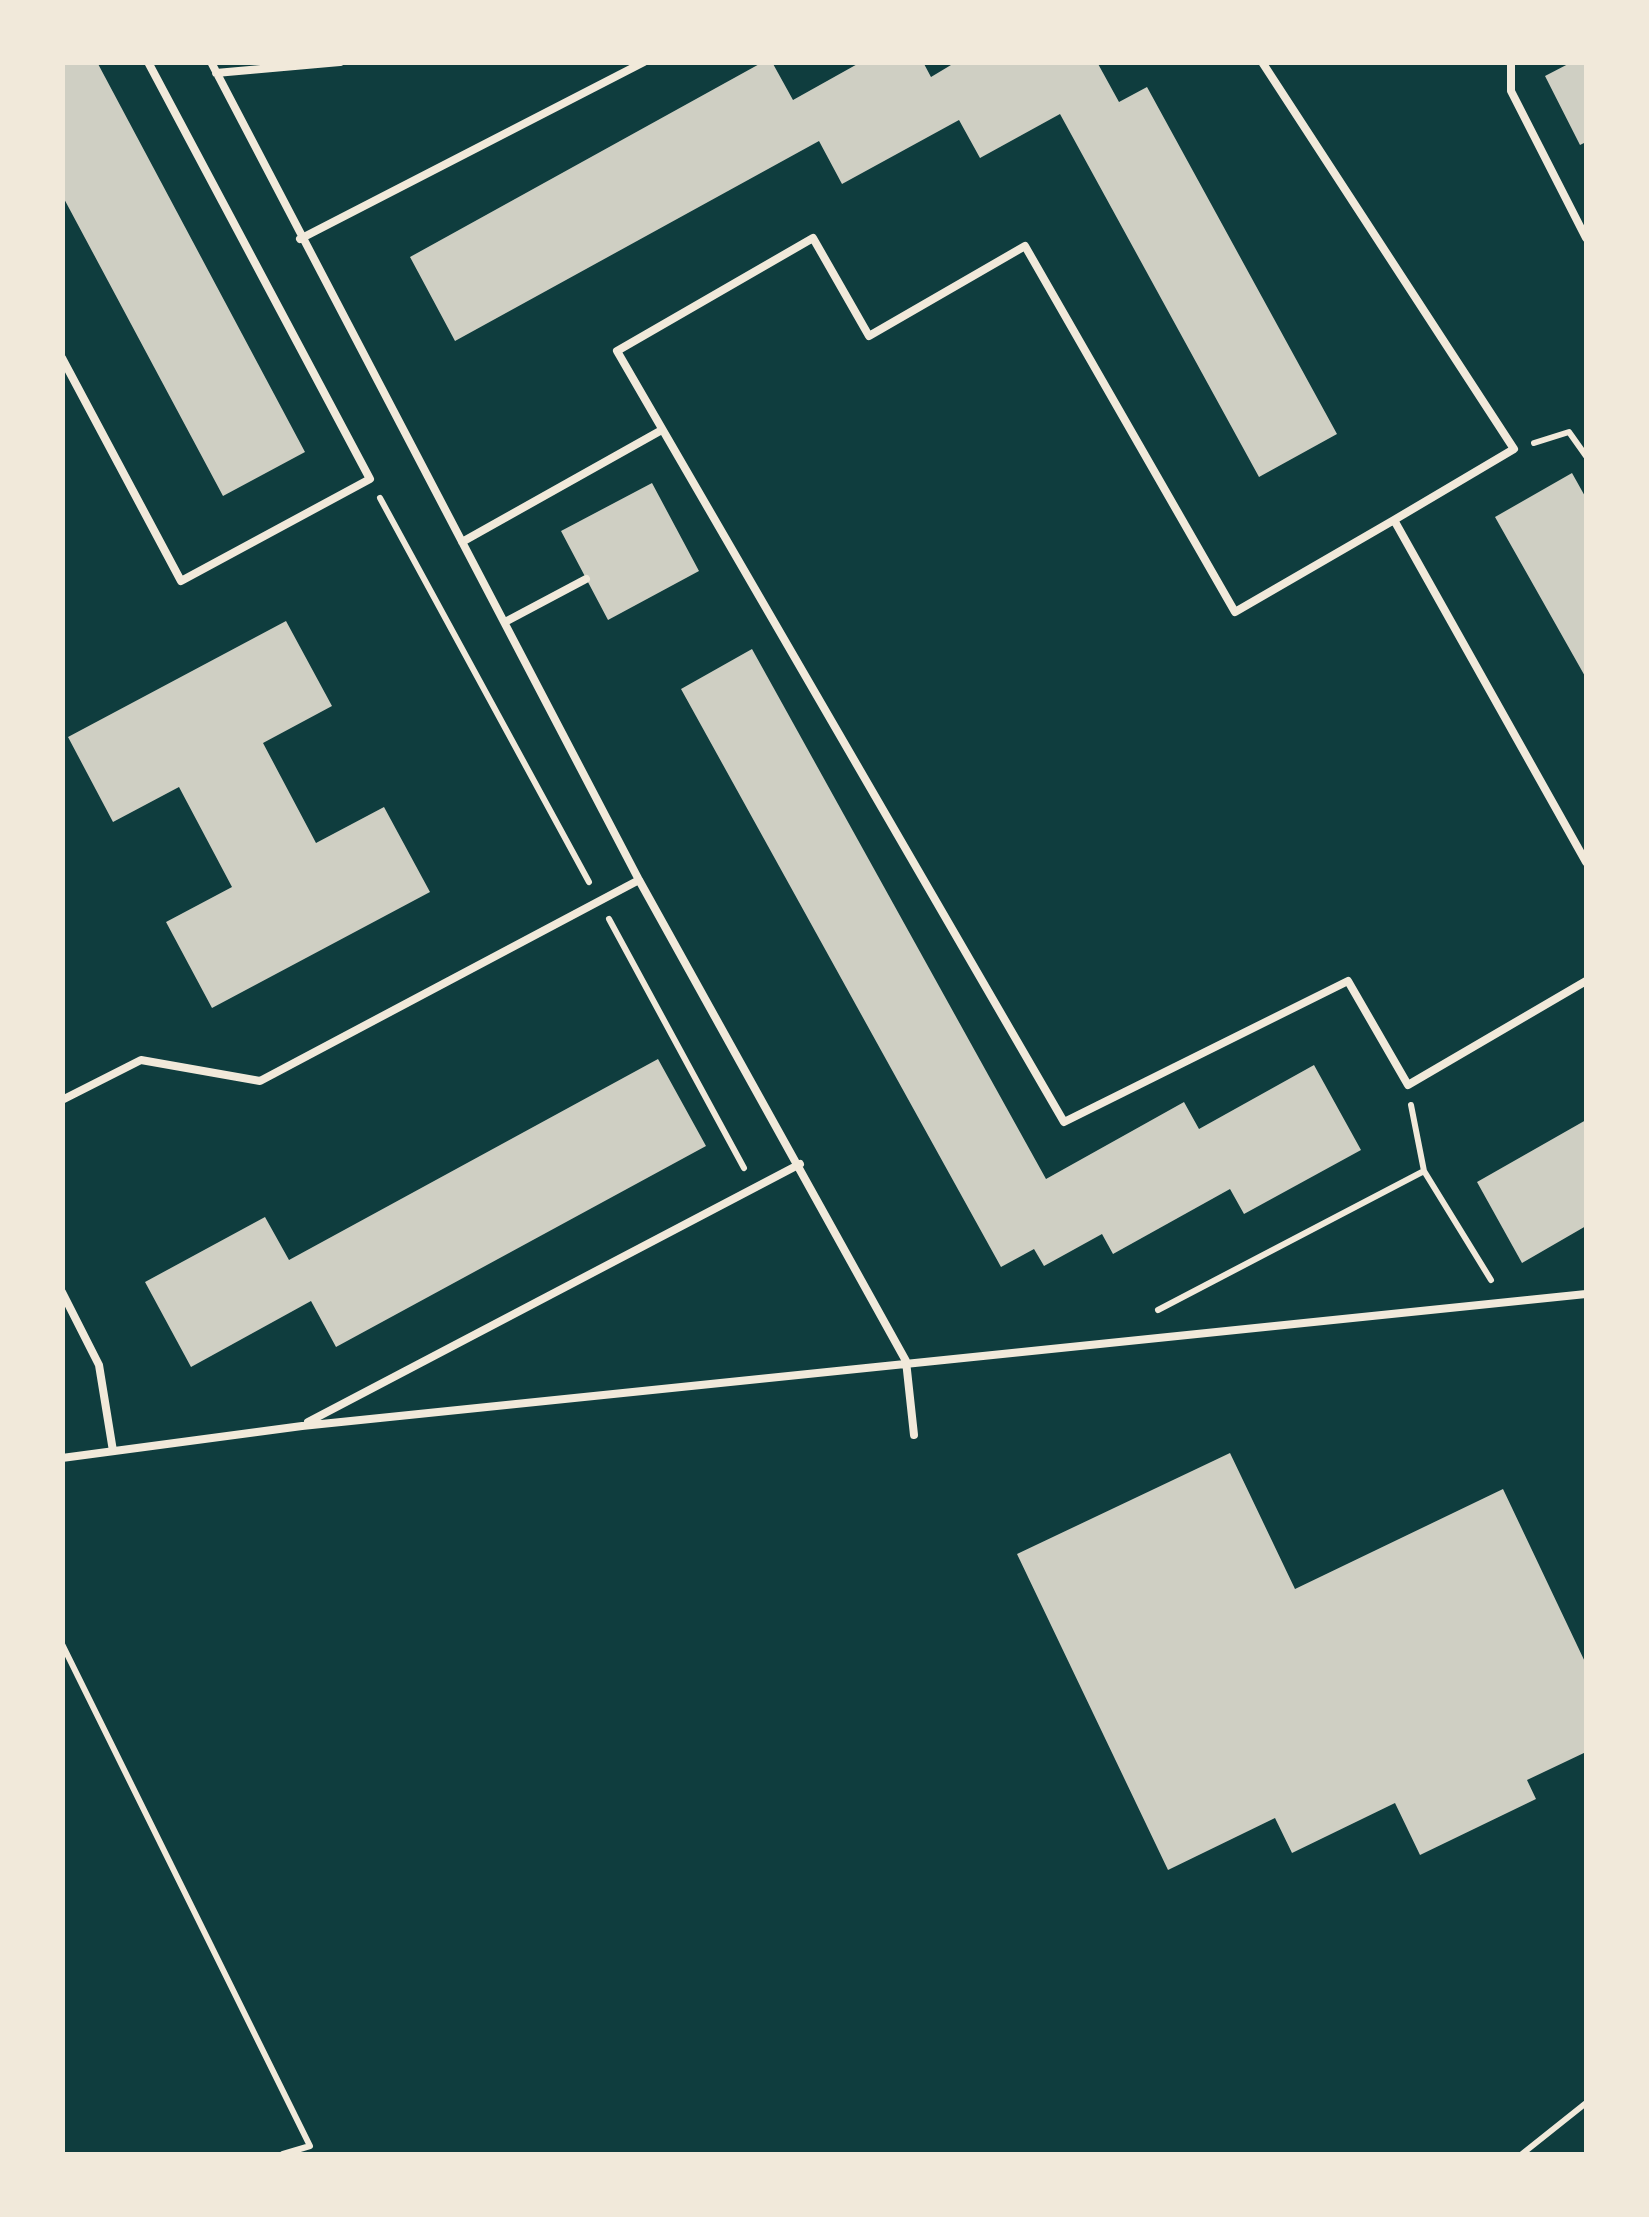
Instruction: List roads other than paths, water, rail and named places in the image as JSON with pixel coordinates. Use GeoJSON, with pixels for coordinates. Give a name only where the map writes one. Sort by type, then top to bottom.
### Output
{"type":"FeatureCollection","features":[{"type":"Feature","properties":{"kind":"lane"},"geometry":{"type":"LineString","coordinates":[[62,358],[181,582],[370,479],[148,62]]}},
{"type":"Feature","properties":{"kind":"lane"},"geometry":{"type":"LineString","coordinates":[[211,62],[639,880],[906,1361],[914,1435]]}},
{"type":"Feature","properties":{"kind":"lane"},"geometry":{"type":"LineString","coordinates":[[216,73],[340,62]]}},
{"type":"Feature","properties":{"kind":"lane"},"geometry":{"type":"LineString","coordinates":[[300,238],[644,62]]}},
{"type":"Feature","properties":{"kind":"lane"},"geometry":{"type":"LineString","coordinates":[[1262,62],[1514,449],[1235,612],[1025,246],[869,336],[813,238],[616,351],[1064,1122],[1348,981],[1408,1084],[1586,981]]}},
{"type":"Feature","properties":{"kind":"lane"},"geometry":{"type":"LineString","coordinates":[[1511,62],[1512,91],[1586,238]]}},
{"type":"Feature","properties":{"kind":"lane"},"geometry":{"type":"LineString","coordinates":[[462,542],[660,431]]}},
{"type":"Feature","properties":{"kind":"lane"},"geometry":{"type":"LineString","coordinates":[[1394,520],[1586,862]]}},
{"type":"Feature","properties":{"kind":"lane"},"geometry":{"type":"LineString","coordinates":[[505,622],[586,579]]}},
{"type":"Feature","properties":{"kind":"lane"},"geometry":{"type":"LineString","coordinates":[[62,1100],[141,1060],[260,1080],[639,880]]}},
{"type":"Feature","properties":{"kind":"lane"},"geometry":{"type":"LineString","coordinates":[[302,1426],[800,1164]]}},
{"type":"Feature","properties":{"kind":"lane"},"geometry":{"type":"LineString","coordinates":[[62,1292],[99,1364],[113,1451]]}},
{"type":"Feature","properties":{"kind":"lane"},"geometry":{"type":"LineString","coordinates":[[62,1458],[302,1426],[906,1361],[1585,1296]]}}]}
